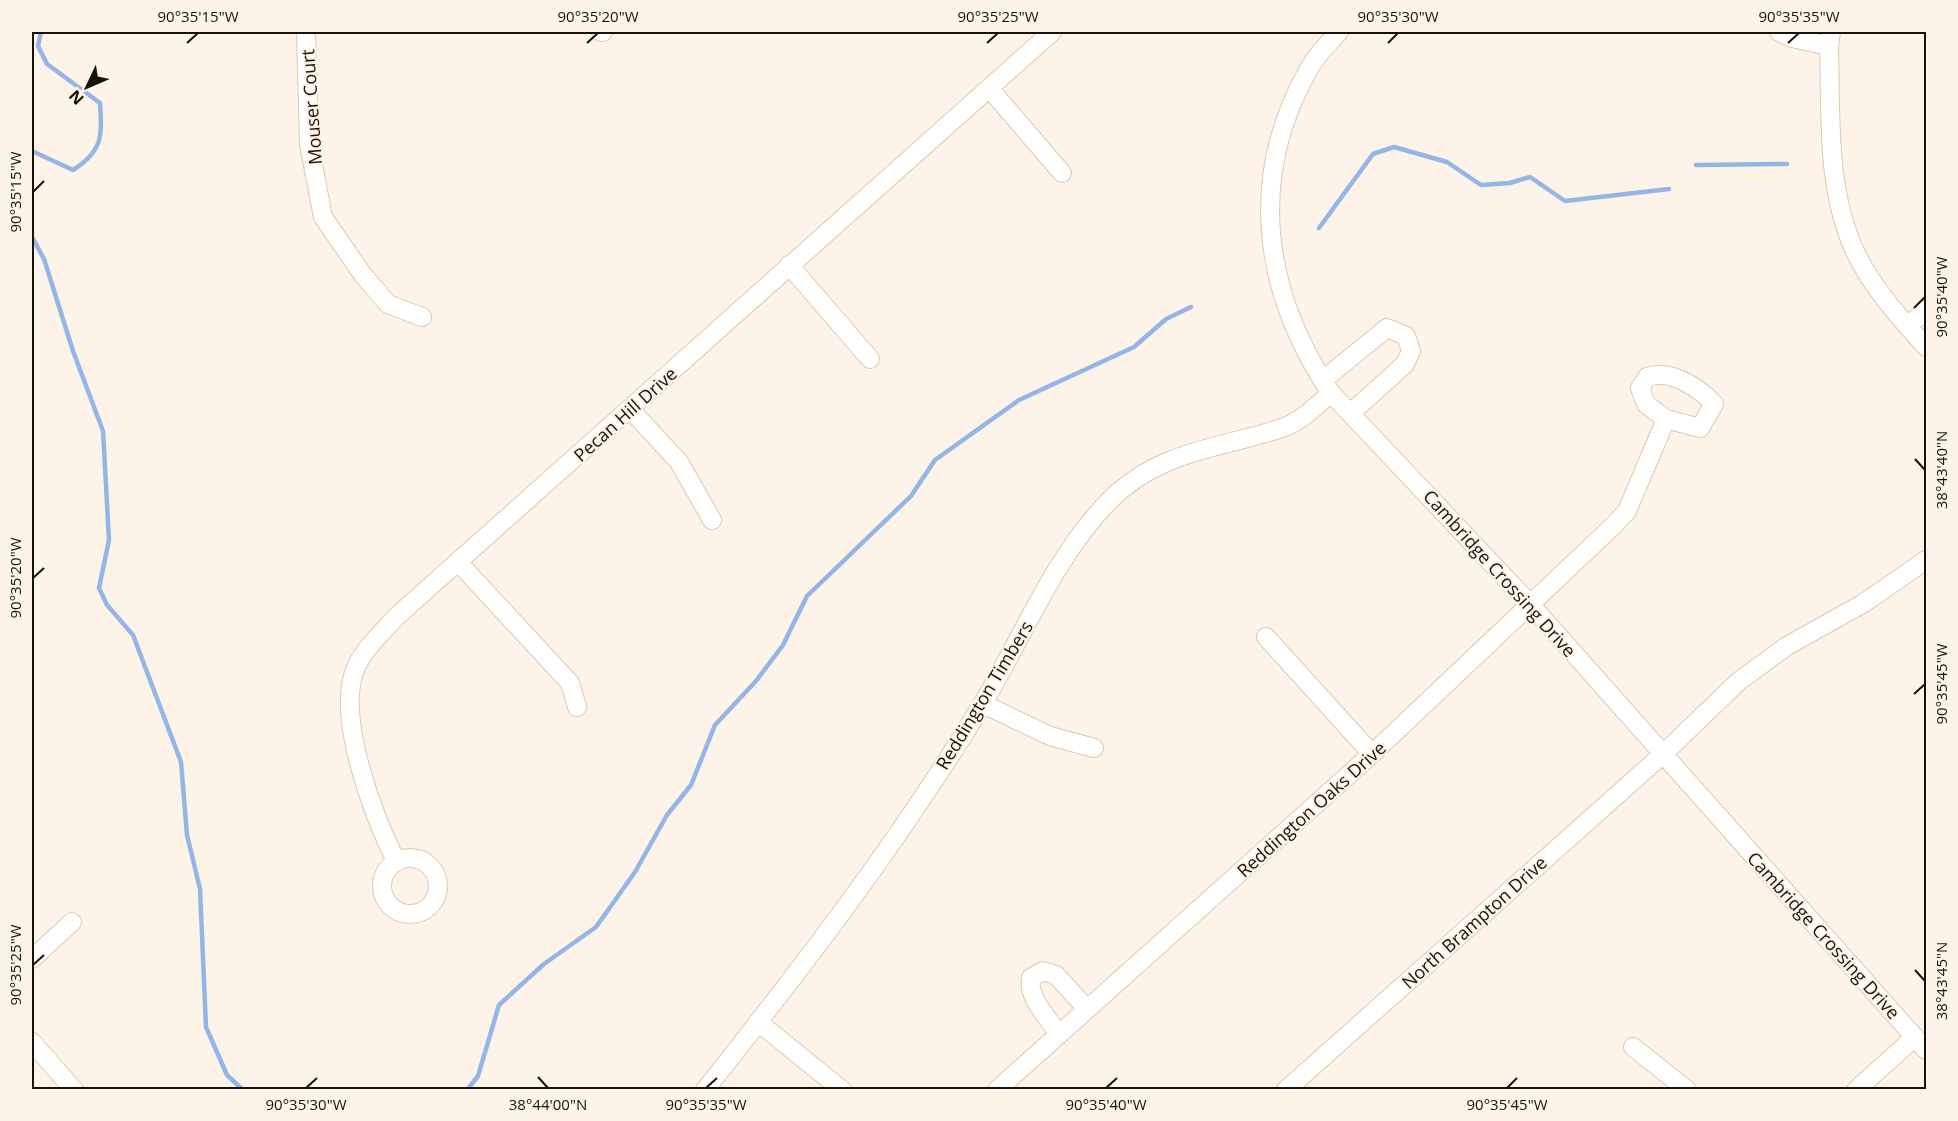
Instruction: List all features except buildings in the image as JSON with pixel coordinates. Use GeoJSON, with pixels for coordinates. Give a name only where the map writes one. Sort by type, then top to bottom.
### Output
{"type":"FeatureCollection","features":[{"type":"Feature","properties":{"kind":"street","name":"Mouser Court"},"geometry":{"type":"LineString","coordinates":[[306,32],[309,144],[323,217],[363,275],[388,304],[422,317]]}},
{"type":"Feature","properties":{"kind":"street","name":"Pecan Hill Drive"},"geometry":{"type":"LineString","coordinates":[[396,861],[382,833],[354,742],[349,709],[354,673],[361,657],[397,616],[631,410],[789,265],[1052,32]]}},
{"type":"Feature","properties":{"kind":"street","name":"Cambridge Crossing Drive"},"geometry":{"type":"LineString","coordinates":[[1339,32],[1311,64],[1286,122],[1276,153],[1269,221],[1272,255],[1288,308],[1306,354],[1327,386],[1530,604],[1662,755],[1921,1043]]}},
{"type":"Feature","properties":{"kind":"street"},"geometry":{"type":"LineString","coordinates":[[1779,32],[1792,38],[1830,39],[1833,162],[1840,206],[1853,247],[1876,287],[1926,347]]}},
{"type":"Feature","properties":{"kind":"street"},"geometry":{"type":"LineString","coordinates":[[989,88],[1062,173]]}},
{"type":"Feature","properties":{"kind":"street"},"geometry":{"type":"LineString","coordinates":[[789,265],[870,359]]}},
{"type":"Feature","properties":{"kind":"street"},"geometry":{"type":"LineString","coordinates":[[1908,326],[1926,310]]}},
{"type":"Feature","properties":{"kind":"street","name":"Reddington Timbers"},"geometry":{"type":"LineString","coordinates":[[705,1089],[892,845],[983,704],[1078,538],[1109,501],[1141,476],[1193,450],[1286,426],[1306,415],[1327,386],[1387,328],[1406,336],[1411,351],[1405,364],[1352,412]]}},
{"type":"Feature","properties":{"kind":"street"},"geometry":{"type":"LineString","coordinates":[[631,410],[679,462],[712,520]]}},
{"type":"Feature","properties":{"kind":"street","name":"Reddington Oaks Drive"},"geometry":{"type":"LineString","coordinates":[[997,1089],[1372,754],[1627,511],[1666,419]]}},
{"type":"Feature","properties":{"kind":"street","name":"North Brampton Drive"},"geometry":{"type":"LineString","coordinates":[[1293,1087],[1662,755],[1739,681],[1777,653],[1864,603],[1926,560]]}},
{"type":"Feature","properties":{"kind":"street"},"geometry":{"type":"LineString","coordinates":[[458,562],[570,683],[577,707]]}},
{"type":"Feature","properties":{"kind":"street"},"geometry":{"type":"LineString","coordinates":[[1266,637],[1372,754]]}},
{"type":"Feature","properties":{"kind":"street"},"geometry":{"type":"LineString","coordinates":[[983,704],[1050,736],[1094,748]]}},
{"type":"Feature","properties":{"kind":"street"},"geometry":{"type":"LineString","coordinates":[[32,959],[72,922]]}},
{"type":"Feature","properties":{"kind":"street"},"geometry":{"type":"LineString","coordinates":[[1058,1033],[1032,993],[1031,978],[1043,971],[1056,975],[1088,1009]]}},
{"type":"Feature","properties":{"kind":"street"},"geometry":{"type":"LineString","coordinates":[[758,1022],[842,1089]]}},
{"type":"Feature","properties":{"kind":"street"},"geometry":{"type":"LineString","coordinates":[[32,1042],[74,1089]]}},
{"type":"Feature","properties":{"kind":"street"},"geometry":{"type":"LineString","coordinates":[[1856,1089],[1921,1043]]}},
{"type":"Feature","properties":{"kind":"street"},"geometry":{"type":"LineString","coordinates":[[1633,1047],[1687,1089]]}},
{"type":"Feature","properties":{"kind":"waterway"},"geometry":{"type":"LineString","coordinates":[[32,151],[73,170],[83,163],[95,149],[101,125],[100,103],[47,64],[38,46],[41,32]]}},
{"type":"Feature","properties":{"kind":"waterway"},"geometry":{"type":"LineString","coordinates":[[1319,228],[1373,154],[1394,147],[1447,162],[1481,185],[1510,183],[1530,177],[1565,201],[1669,189]]}},
{"type":"Feature","properties":{"kind":"waterway"},"geometry":{"type":"LineString","coordinates":[[1696,165],[1787,164]]}},
{"type":"Feature","properties":{"kind":"waterway"},"geometry":{"type":"LineString","coordinates":[[32,237],[44,259],[73,351],[103,431],[109,540],[99,588],[107,605],[133,635],[181,762],[187,835],[200,889],[206,1027],[227,1075],[243,1090]]}},
{"type":"Feature","properties":{"kind":"waterway"},"geometry":{"type":"LineString","coordinates":[[467,1090],[478,1076],[499,1005],[544,964],[596,927],[635,872],[667,815],[691,785],[715,725],[756,681],[783,645],[807,596],[911,496],[935,460],[1019,400],[1134,347],[1166,319],[1191,307]]}}]}
